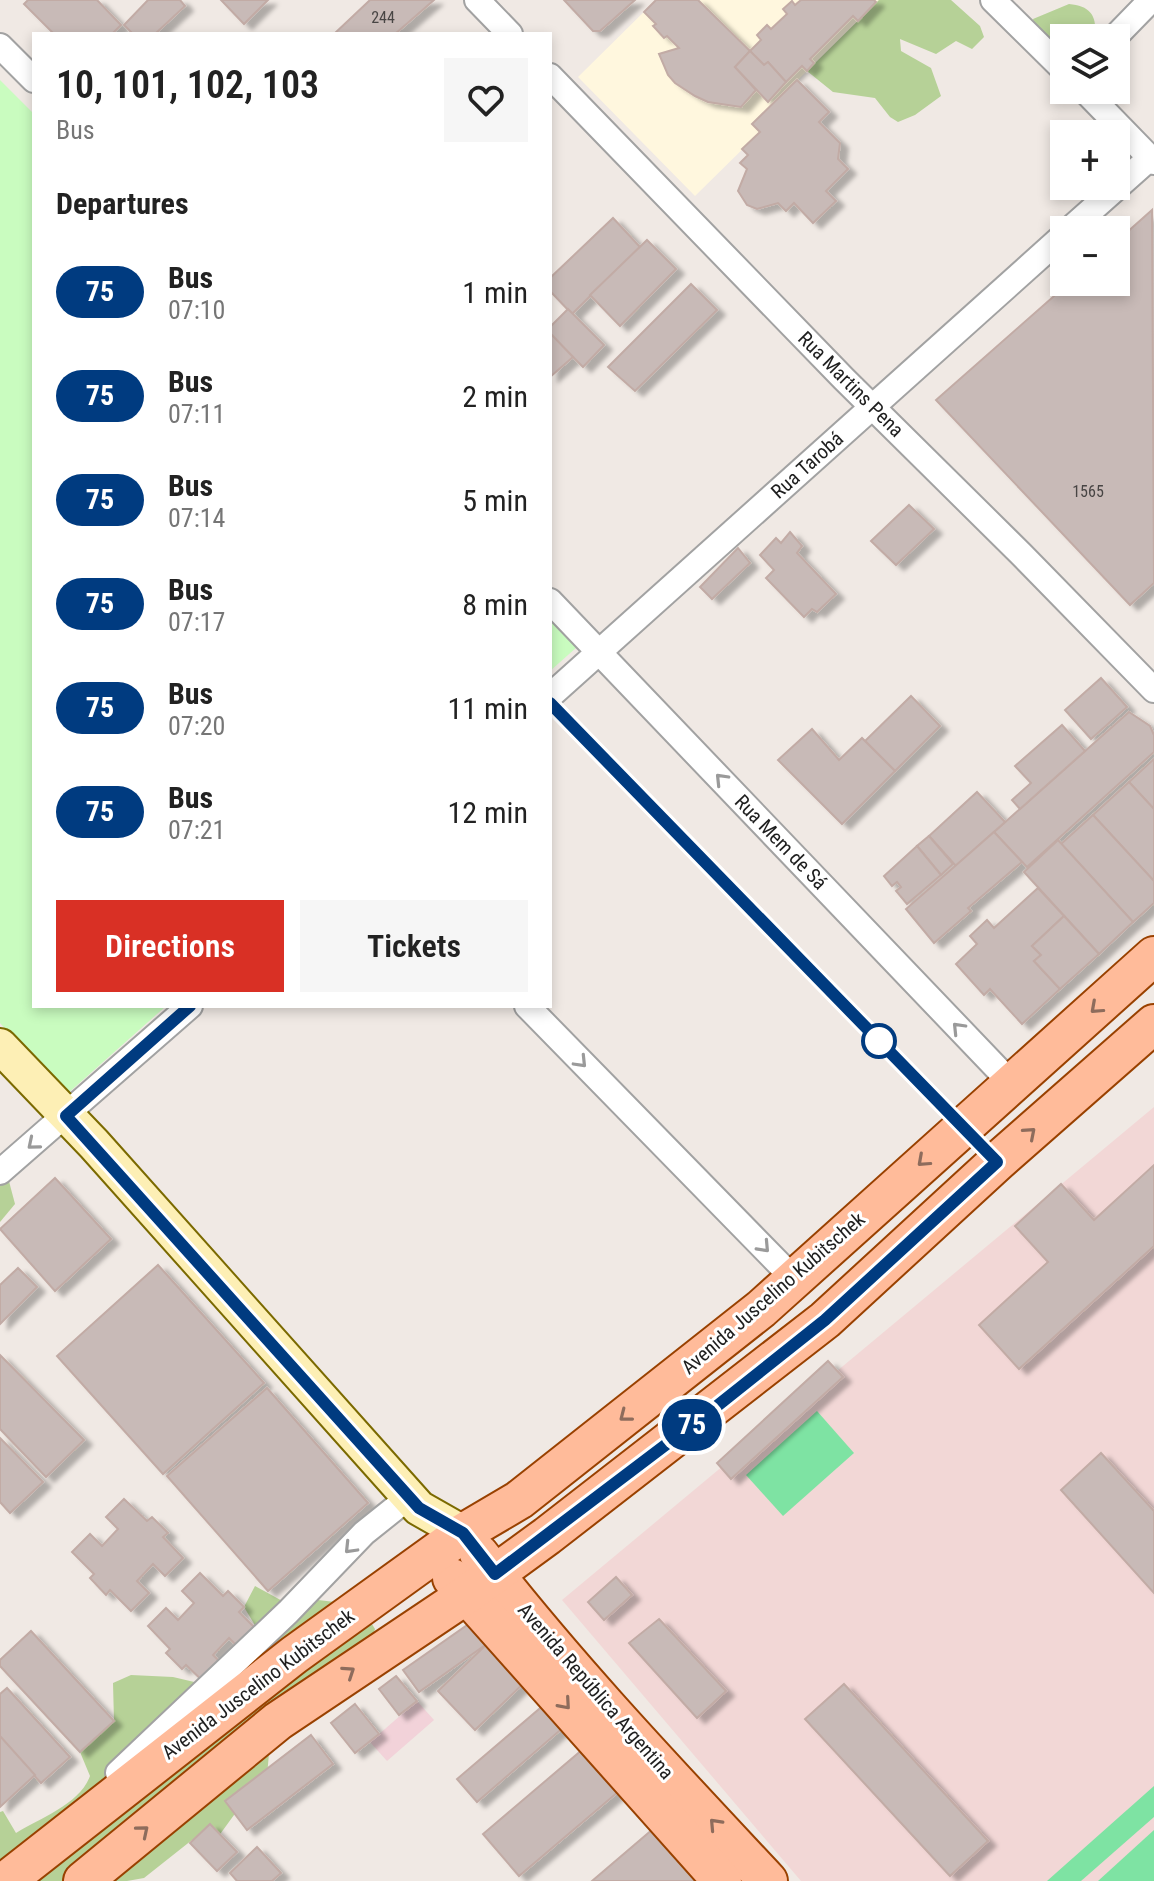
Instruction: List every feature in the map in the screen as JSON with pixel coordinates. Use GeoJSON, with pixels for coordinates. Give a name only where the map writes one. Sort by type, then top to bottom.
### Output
{"type":"FeatureCollection","features":[{"type":"Feature","properties":{"kind":"main road","name":"Avenida Juscelino Kubitschek"},"geometry":{"type":"LineString","coordinates":[[16,1872],[294,1655],[448,1543],[519,1500],[727,1336],[1154,956]]}},
{"type":"Feature","properties":{"kind":"main road","name":"Avenida Juscelino Kubitschek"},"geometry":{"type":"LineString","coordinates":[[83,1881],[278,1721],[480,1585],[717,1406],[825,1320],[997,1162],[1154,1024]]}},
{"type":"Feature","properties":{"kind":"main road","name":"Avenida República Argentina"},"geometry":{"type":"LineString","coordinates":[[448,1543],[480,1585],[768,1881]]}},
{"type":"Feature","properties":{"kind":"main road","name":"Avenida República Argentina"},"geometry":{"type":"LineString","coordinates":[[480,1585],[514,1645],[722,1881]]}},
{"type":"Feature","properties":{"kind":"street"},"geometry":{"type":"LineString","coordinates":[[477,0],[508,32]]}},
{"type":"Feature","properties":{"kind":"street"},"geometry":{"type":"LineString","coordinates":[[993,0],[1050,56]]}},
{"type":"Feature","properties":{"kind":"street"},"geometry":{"type":"LineString","coordinates":[[1128,24],[1151,0]]}},
{"type":"Feature","properties":{"kind":"street"},"geometry":{"type":"LineString","coordinates":[[0,46],[32,78]]}},
{"type":"Feature","properties":{"kind":"street","name":"Rua Martins Pena"},"geometry":{"type":"LineString","coordinates":[[552,78],[1154,690]]}},
{"type":"Feature","properties":{"kind":"street"},"geometry":{"type":"LineString","coordinates":[[1086,216],[1152,160],[1098,104]]}},
{"type":"Feature","properties":{"kind":"street","name":"Rua Tarobá"},"geometry":{"type":"LineString","coordinates":[[552,694],[1050,248]]}},
{"type":"Feature","properties":{"kind":"street","name":"Rua Mem de Sá"},"geometry":{"type":"LineString","coordinates":[[552,603],[1012,1084]]}},
{"type":"Feature","properties":{"kind":"street"},"geometry":{"type":"LineString","coordinates":[[0,1172],[188,1008]]}},
{"type":"Feature","properties":{"kind":"street"},"geometry":{"type":"LineString","coordinates":[[529,1008],[793,1278]]}},
{"type":"Feature","properties":{"kind":"street","name":"Avenida República Argentina"},"geometry":{"type":"LineString","coordinates":[[0,1046],[448,1543]]}},
{"type":"Feature","properties":{"kind":"street","name":"Avenida Juscelino Kubitschek"},"geometry":{"type":"LineString","coordinates":[[16,1872],[288,1612],[364,1533],[414,1502]]}},
{"type":"Feature","properties":{"kind":"shaded area"},"geometry":{"type":"Polygon","coordinates":[[[656,0],[879,0],[753,124],[760,132],[695,196],[578,77],[656,0]]]}},
{"type":"Feature","properties":{"kind":"shaded area"},"geometry":{"type":"Polygon","coordinates":[[[1154,1107],[1154,1881],[801,1881],[562,1600],[1154,1107]]]}},
{"type":"Feature","properties":{"kind":"shaded area"},"geometry":{"type":"Polygon","coordinates":[[[417,1701],[434,1720],[387,1761],[370,1742],[417,1701]]]}},
{"type":"Feature","properties":{"kind":"green space"},"geometry":{"type":"Polygon","coordinates":[[[879,0],[951,0],[980,26],[984,37],[972,49],[956,41],[936,54],[900,39],[901,51],[931,68],[941,96],[915,115],[898,122],[875,98],[833,92],[807,71],[879,0]]]}},
{"type":"Feature","properties":{"kind":"green space"},"geometry":{"type":"Polygon","coordinates":[[[1069,4],[1087,9],[1095,24],[1050,24],[1050,41],[1036,34],[1033,19],[1069,4]]]}},
{"type":"Feature","properties":{"kind":"green space"},"geometry":{"type":"Polygon","coordinates":[[[0,80],[32,112],[32,1008],[164,1008],[66,1095],[0,1023],[0,80]]]}},
{"type":"Feature","properties":{"kind":"green space"},"geometry":{"type":"Polygon","coordinates":[[[552,622],[577,647],[552,669],[552,622]]]}},
{"type":"Feature","properties":{"kind":"green space"},"geometry":{"type":"Polygon","coordinates":[[[0,1168],[6,1170],[15,1204],[0,1222],[0,1168]]]}},
{"type":"Feature","properties":{"kind":"green space"},"geometry":{"type":"Polygon","coordinates":[[[817,1411],[854,1453],[783,1516],[746,1475],[817,1411]]]}},
{"type":"Feature","properties":{"kind":"green space"},"geometry":{"type":"Polygon","coordinates":[[[255,1586],[286,1603],[293,1597],[360,1605],[375,1629],[367,1655],[270,1742],[267,1776],[218,1837],[192,1840],[144,1878],[127,1881],[0,1881],[0,1812],[3,1811],[16,1833],[78,1795],[90,1776],[80,1752],[114,1721],[113,1683],[131,1675],[173,1677],[207,1685],[259,1632],[244,1607],[255,1586]]]}},
{"type":"Feature","properties":{"kind":"green space"},"geometry":{"type":"Polygon","coordinates":[[[1154,1786],[1154,1817],[1081,1881],[1047,1881],[1154,1786]]]}},
{"type":"Feature","properties":{"kind":"green space"},"geometry":{"type":"Polygon","coordinates":[[[1154,1830],[1154,1881],[1098,1881],[1154,1830]]]}},
{"type":"Feature","properties":{"kind":"building"},"geometry":{"type":"Polygon","coordinates":[[[28,0],[97,0],[121,25],[114,32],[52,32],[24,4],[28,0]]]}},
{"type":"Feature","properties":{"kind":"building"},"geometry":{"type":"Polygon","coordinates":[[[148,0],[180,0],[185,6],[157,32],[131,32],[124,25],[148,0]]]}},
{"type":"Feature","properties":{"kind":"building"},"geometry":{"type":"Polygon","coordinates":[[[221,0],[268,0],[244,24],[221,0]]]}},
{"type":"Feature","properties":{"kind":"building"},"geometry":{"type":"Polygon","coordinates":[[[370,0],[434,0],[397,32],[336,32],[370,0]]]}},
{"type":"Feature","properties":{"kind":"building"},"geometry":{"type":"Polygon","coordinates":[[[564,0],[635,0],[600,31],[593,31],[564,0]]]}},
{"type":"Feature","properties":{"kind":"building"},"geometry":{"type":"Polygon","coordinates":[[[656,0],[698,0],[750,51],[735,67],[756,90],[741,107],[708,102],[675,83],[668,75],[659,54],[679,48],[667,36],[664,38],[644,12],[656,0]]]}},
{"type":"Feature","properties":{"kind":"building"},"geometry":{"type":"Polygon","coordinates":[[[801,0],[876,2],[858,21],[853,16],[810,59],[814,63],[807,71],[802,66],[786,82],[768,62],[764,65],[750,51],[761,40],[757,35],[767,25],[771,29],[787,14],[783,9],[792,1],[795,5],[801,0]]]}},
{"type":"Feature","properties":{"kind":"building"},"geometry":{"type":"Polygon","coordinates":[[[750,51],[764,65],[768,62],[786,82],[768,102],[735,67],[750,51]]]}},
{"type":"Feature","properties":{"kind":"building"},"geometry":{"type":"Polygon","coordinates":[[[797,80],[829,112],[819,122],[840,143],[838,159],[848,169],[826,191],[836,201],[813,223],[794,203],[786,211],[778,203],[757,209],[747,205],[738,191],[747,169],[740,163],[748,155],[742,149],[760,132],[752,124],[797,80]]]}},
{"type":"Feature","properties":{"kind":"building"},"geometry":{"type":"Polygon","coordinates":[[[1152,210],[1154,583],[1130,605],[936,400],[1054,296],[1130,296],[1130,230],[1152,210]]]}},
{"type":"Feature","properties":{"kind":"building"},"geometry":{"type":"Polygon","coordinates":[[[613,218],[640,247],[572,314],[552,293],[552,276],[613,218]]]}},
{"type":"Feature","properties":{"kind":"building"},"geometry":{"type":"Polygon","coordinates":[[[647,240],[676,269],[620,326],[590,295],[647,240]]]}},
{"type":"Feature","properties":{"kind":"building"},"geometry":{"type":"Polygon","coordinates":[[[691,284],[717,310],[635,391],[608,367],[691,284]]]}},
{"type":"Feature","properties":{"kind":"building"},"geometry":{"type":"Polygon","coordinates":[[[568,309],[604,345],[583,367],[552,336],[552,325],[568,309]]]}},
{"type":"Feature","properties":{"kind":"building"},"geometry":{"type":"Polygon","coordinates":[[[552,335],[573,357],[552,375],[552,335]]]}},
{"type":"Feature","properties":{"kind":"building"},"geometry":{"type":"Polygon","coordinates":[[[909,505],[934,529],[896,565],[871,541],[909,505]]]}},
{"type":"Feature","properties":{"kind":"building"},"geometry":{"type":"Polygon","coordinates":[[[790,532],[802,546],[797,553],[836,594],[817,612],[812,609],[804,617],[766,578],[774,570],[760,555],[776,538],[781,543],[790,532]]]}},
{"type":"Feature","properties":{"kind":"building"},"geometry":{"type":"Polygon","coordinates":[[[738,548],[750,563],[712,599],[700,587],[738,548]]]}},
{"type":"Feature","properties":{"kind":"building"},"geometry":{"type":"Polygon","coordinates":[[[1101,678],[1127,707],[1091,739],[1065,710],[1101,678]]]}},
{"type":"Feature","properties":{"kind":"building"},"geometry":{"type":"Polygon","coordinates":[[[911,696],[940,726],[895,771],[865,741],[911,696]]]}},
{"type":"Feature","properties":{"kind":"building"},"geometry":{"type":"Polygon","coordinates":[[[1129,712],[1150,726],[1154,735],[1154,752],[1027,867],[994,832],[1129,712]]]}},
{"type":"Feature","properties":{"kind":"building"},"geometry":{"type":"Polygon","coordinates":[[[1062,725],[1085,751],[1020,809],[1012,800],[1031,783],[1015,766],[1062,725]]]}},
{"type":"Feature","properties":{"kind":"building"},"geometry":{"type":"Polygon","coordinates":[[[812,729],[839,760],[862,738],[895,771],[842,824],[778,760],[812,729]]]}},
{"type":"Feature","properties":{"kind":"building"},"geometry":{"type":"Polygon","coordinates":[[[1154,759],[1154,809],[1129,782],[1154,759]]]}},
{"type":"Feature","properties":{"kind":"building"},"geometry":{"type":"Polygon","coordinates":[[[1129,782],[1154,809],[1154,881],[1093,815],[1129,782]]]}},
{"type":"Feature","properties":{"kind":"building"},"geometry":{"type":"Polygon","coordinates":[[[977,792],[1005,822],[956,866],[929,836],[977,792]]]}},
{"type":"Feature","properties":{"kind":"building"},"geometry":{"type":"Polygon","coordinates":[[[1093,815],[1154,881],[1154,903],[1133,922],[1061,844],[1093,815]]]}},
{"type":"Feature","properties":{"kind":"building"},"geometry":{"type":"Polygon","coordinates":[[[994,832],[1022,862],[968,908],[971,911],[934,943],[906,909],[994,832]]]}},
{"type":"Feature","properties":{"kind":"building"},"geometry":{"type":"Polygon","coordinates":[[[929,836],[953,864],[941,875],[917,846],[929,836]]]}},
{"type":"Feature","properties":{"kind":"building"},"geometry":{"type":"Polygon","coordinates":[[[1058,840],[1133,922],[1099,954],[1024,872],[1058,840]]]}},
{"type":"Feature","properties":{"kind":"building"},"geometry":{"type":"Polygon","coordinates":[[[917,846],[941,875],[907,904],[896,891],[901,887],[897,882],[892,886],[884,876],[917,846]]]}},
{"type":"Feature","properties":{"kind":"building"},"geometry":{"type":"Polygon","coordinates":[[[1038,888],[1064,916],[1032,946],[1041,955],[1034,961],[1060,989],[1022,1024],[990,989],[984,995],[956,964],[977,944],[970,936],[987,920],[994,928],[1038,888]]]}},
{"type":"Feature","properties":{"kind":"building"},"geometry":{"type":"Polygon","coordinates":[[[1064,916],[1099,954],[1060,989],[1034,961],[1041,955],[1032,946],[1064,916]]]}},
{"type":"Feature","properties":{"kind":"building"},"geometry":{"type":"Polygon","coordinates":[[[1154,1165],[1154,1246],[1019,1369],[979,1325],[1048,1262],[1015,1226],[1061,1184],[1094,1220],[1154,1165]]]}},
{"type":"Feature","properties":{"kind":"building"},"geometry":{"type":"Polygon","coordinates":[[[55,1178],[111,1239],[55,1291],[0,1229],[55,1178]]]}},
{"type":"Feature","properties":{"kind":"building"},"geometry":{"type":"Polygon","coordinates":[[[158,1265],[264,1383],[163,1474],[57,1356],[158,1265]]]}},
{"type":"Feature","properties":{"kind":"building"},"geometry":{"type":"Polygon","coordinates":[[[18,1268],[37,1287],[0,1324],[0,1285],[18,1268]]]}},
{"type":"Feature","properties":{"kind":"building"},"geometry":{"type":"Polygon","coordinates":[[[0,1355],[84,1440],[46,1477],[0,1429],[0,1355]]]}},
{"type":"Feature","properties":{"kind":"building"},"geometry":{"type":"Polygon","coordinates":[[[828,1361],[843,1377],[731,1479],[717,1463],[828,1361]]]}},
{"type":"Feature","properties":{"kind":"building"},"geometry":{"type":"Polygon","coordinates":[[[267,1388],[368,1503],[268,1591],[167,1476],[267,1388]]]}},
{"type":"Feature","properties":{"kind":"building"},"geometry":{"type":"Polygon","coordinates":[[[0,1438],[43,1482],[10,1513],[0,1502],[0,1438]]]}},
{"type":"Feature","properties":{"kind":"building"},"geometry":{"type":"Polygon","coordinates":[[[1101,1453],[1154,1511],[1154,1593],[1061,1490],[1101,1453]]]}},
{"type":"Feature","properties":{"kind":"building"},"geometry":{"type":"Polygon","coordinates":[[[124,1499],[147,1521],[152,1517],[168,1533],[163,1537],[183,1558],[165,1576],[153,1564],[137,1581],[149,1593],[131,1611],[110,1590],[106,1595],[90,1578],[94,1574],[72,1552],[90,1534],[102,1546],[118,1529],[106,1517],[124,1499]]]}},
{"type":"Feature","properties":{"kind":"building"},"geometry":{"type":"Polygon","coordinates":[[[200,1573],[223,1596],[228,1591],[244,1607],[239,1612],[259,1632],[241,1650],[229,1638],[213,1655],[225,1667],[207,1685],[186,1665],[182,1669],[166,1653],[170,1649],[148,1626],[166,1608],[178,1620],[194,1603],[182,1591],[200,1573]]]}},
{"type":"Feature","properties":{"kind":"building"},"geometry":{"type":"Polygon","coordinates":[[[616,1577],[632,1595],[604,1620],[588,1602],[616,1577]]]}},
{"type":"Feature","properties":{"kind":"building"},"geometry":{"type":"Polygon","coordinates":[[[659,1619],[726,1691],[697,1718],[629,1643],[659,1619]]]}},
{"type":"Feature","properties":{"kind":"building"},"geometry":{"type":"Polygon","coordinates":[[[473,1621],[488,1643],[419,1692],[403,1670],[473,1621]]]}},
{"type":"Feature","properties":{"kind":"building"},"geometry":{"type":"Polygon","coordinates":[[[31,1631],[114,1721],[80,1752],[0,1666],[0,1660],[31,1631]]]}},
{"type":"Feature","properties":{"kind":"building"},"geometry":{"type":"Polygon","coordinates":[[[488,1643],[525,1682],[475,1730],[438,1691],[488,1643]]]}},
{"type":"Feature","properties":{"kind":"building"},"geometry":{"type":"Polygon","coordinates":[[[396,1676],[417,1701],[399,1715],[379,1689],[396,1676]]]}},
{"type":"Feature","properties":{"kind":"building"},"geometry":{"type":"Polygon","coordinates":[[[844,1684],[988,1841],[950,1876],[805,1719],[844,1684]]]}},
{"type":"Feature","properties":{"kind":"building"},"geometry":{"type":"Polygon","coordinates":[[[7,1688],[70,1757],[41,1783],[0,1738],[0,1694],[7,1688]]]}},
{"type":"Feature","properties":{"kind":"building"},"geometry":{"type":"Polygon","coordinates":[[[355,1704],[379,1734],[355,1753],[331,1723],[355,1704]]]}},
{"type":"Feature","properties":{"kind":"building"},"geometry":{"type":"Polygon","coordinates":[[[545,1704],[565,1726],[477,1802],[457,1779],[545,1704]]]}},
{"type":"Feature","properties":{"kind":"building"},"geometry":{"type":"Polygon","coordinates":[[[311,1735],[333,1764],[247,1830],[225,1801],[311,1735]]]}},
{"type":"Feature","properties":{"kind":"building"},"geometry":{"type":"Polygon","coordinates":[[[0,1736],[35,1775],[0,1807],[0,1736]]]}},
{"type":"Feature","properties":{"kind":"building"},"geometry":{"type":"Polygon","coordinates":[[[589,1744],[625,1786],[519,1876],[483,1834],[589,1744]]]}},
{"type":"Feature","properties":{"kind":"building"},"geometry":{"type":"Polygon","coordinates":[[[660,1823],[700,1881],[592,1881],[660,1823]]]}},
{"type":"Feature","properties":{"kind":"building"},"geometry":{"type":"Polygon","coordinates":[[[210,1824],[237,1852],[217,1871],[190,1843],[210,1824]]]}},
{"type":"Feature","properties":{"kind":"building"},"geometry":{"type":"Polygon","coordinates":[[[257,1847],[281,1873],[272,1881],[237,1881],[230,1873],[257,1847]]]}},
{"type":"Feature","properties":{"kind":"bus line","name":"75"},"geometry":{"type":"LineString","coordinates":[[188,1008],[66,1116],[419,1508],[463,1533],[495,1574],[825,1320],[997,1162],[552,705]]}}]}
